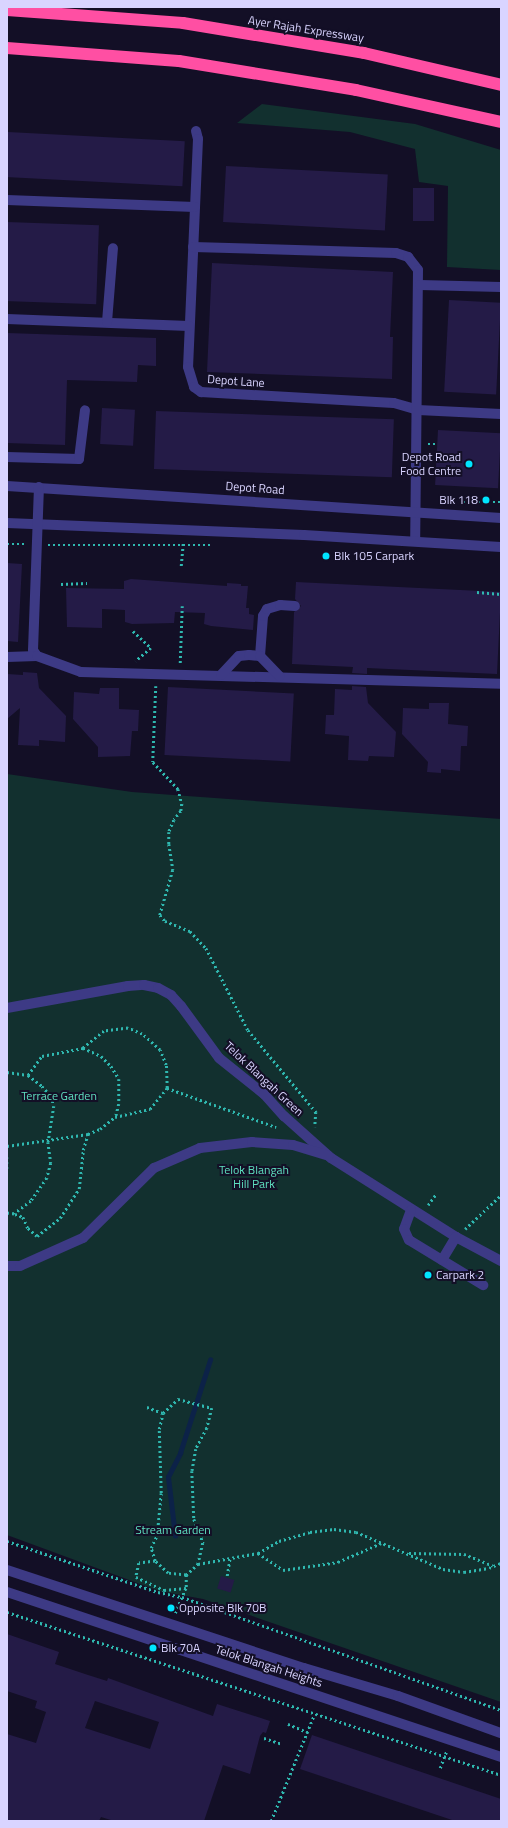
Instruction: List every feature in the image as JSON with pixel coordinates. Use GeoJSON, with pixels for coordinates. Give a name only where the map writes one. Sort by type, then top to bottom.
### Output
{"type":"FeatureCollection","features":[{"type":"Feature","properties":{"kind":"highway","name":"Ayer Rajah Expressway"},"geometry":{"type":"LineString","coordinates":[[7,10],[183,23],[364,53],[501,85]]}},
{"type":"Feature","properties":{"kind":"highway"},"geometry":{"type":"LineString","coordinates":[[7,48],[179,61],[356,90],[501,122]]}},
{"type":"Feature","properties":{"kind":"street","name":"Depot Lane"},"geometry":{"type":"LineString","coordinates":[[196,131],[198,139],[189,326],[190,379],[201,392],[394,403],[418,410],[501,414]]}},
{"type":"Feature","properties":{"kind":"street"},"geometry":{"type":"LineString","coordinates":[[7,200],[195,207]]}},
{"type":"Feature","properties":{"kind":"street"},"geometry":{"type":"LineString","coordinates":[[193,247],[396,253],[408,257],[418,270],[420,285],[415,541]]}},
{"type":"Feature","properties":{"kind":"street"},"geometry":{"type":"LineString","coordinates":[[107,322],[113,248]]}},
{"type":"Feature","properties":{"kind":"street"},"geometry":{"type":"LineString","coordinates":[[420,285],[501,287]]}},
{"type":"Feature","properties":{"kind":"street"},"geometry":{"type":"LineString","coordinates":[[7,319],[189,326]]}},
{"type":"Feature","properties":{"kind":"street"},"geometry":{"type":"LineString","coordinates":[[7,457],[79,459],[86,410]]}},
{"type":"Feature","properties":{"kind":"street","name":"Depot Road"},"geometry":{"type":"LineString","coordinates":[[7,486],[501,518]]}},
{"type":"Feature","properties":{"kind":"street"},"geometry":{"type":"LineString","coordinates":[[37,656],[33,650],[39,487]]}},
{"type":"Feature","properties":{"kind":"street"},"geometry":{"type":"LineString","coordinates":[[7,523],[415,541],[501,547]]}},
{"type":"Feature","properties":{"kind":"street"},"geometry":{"type":"LineString","coordinates":[[260,656],[263,616],[267,609],[280,605],[295,606]]}},
{"type":"Feature","properties":{"kind":"street"},"geometry":{"type":"LineString","coordinates":[[7,657],[37,656],[81,672],[279,676],[501,684]]}},
{"type":"Feature","properties":{"kind":"street"},"geometry":{"type":"LineString","coordinates":[[221,675],[239,656],[260,656],[279,676]]}},
{"type":"Feature","properties":{"kind":"street","name":"Telok Blangah Green"},"geometry":{"type":"LineString","coordinates":[[7,1008],[128,986],[144,985],[158,988],[171,995],[181,1006],[219,1058],[264,1094],[284,1116],[331,1158],[411,1210],[456,1237],[501,1261]]}},
{"type":"Feature","properties":{"kind":"street","name":"Telok Blangah Green"},"geometry":{"type":"LineString","coordinates":[[7,1266],[20,1266],[83,1238],[154,1168],[200,1148],[252,1142],[292,1144],[331,1158]]}},
{"type":"Feature","properties":{"kind":"street"},"geometry":{"type":"LineString","coordinates":[[411,1210],[404,1229],[409,1240],[483,1285]]}},
{"type":"Feature","properties":{"kind":"street"},"geometry":{"type":"LineString","coordinates":[[442,1260],[456,1237]]}},
{"type":"Feature","properties":{"kind":"street","name":"Telok Blangah Heights"},"geometry":{"type":"LineString","coordinates":[[7,1570],[170,1624],[398,1696],[501,1733]]}},
{"type":"Feature","properties":{"kind":"street","name":"Telok Blangah Heights"},"geometry":{"type":"LineString","coordinates":[[7,1592],[501,1757]]}},
{"type":"Feature","properties":{"kind":"path"},"geometry":{"type":"LineString","coordinates":[[423,444],[437,444]]}},
{"type":"Feature","properties":{"kind":"path"},"geometry":{"type":"LineString","coordinates":[[457,502],[501,502]]}},
{"type":"Feature","properties":{"kind":"path"},"geometry":{"type":"LineString","coordinates":[[7,544],[214,545]]}},
{"type":"Feature","properties":{"kind":"path"},"geometry":{"type":"LineString","coordinates":[[181,566],[183,548]]}},
{"type":"Feature","properties":{"kind":"path"},"geometry":{"type":"LineString","coordinates":[[62,584],[87,583]]}},
{"type":"Feature","properties":{"kind":"path"},"geometry":{"type":"LineString","coordinates":[[477,592],[501,594]]}},
{"type":"Feature","properties":{"kind":"path"},"geometry":{"type":"LineString","coordinates":[[180,668],[182,606]]}},
{"type":"Feature","properties":{"kind":"path"},"geometry":{"type":"LineString","coordinates":[[133,631],[152,648],[134,663]]}},
{"type":"Feature","properties":{"kind":"path"},"geometry":{"type":"LineString","coordinates":[[156,674],[153,762],[178,789],[182,804],[181,811],[174,820],[170,832],[169,844],[173,870],[160,915],[165,921],[190,931],[199,939],[248,1030],[316,1112]]}},
{"type":"Feature","properties":{"kind":"path"},"geometry":{"type":"LineString","coordinates":[[7,1146],[48,1142],[88,1134],[100,1129],[115,1117],[150,1109],[167,1088],[166,1065],[160,1050],[142,1034],[128,1028],[104,1031],[83,1048],[42,1056],[28,1075]]}},
{"type":"Feature","properties":{"kind":"path"},"geometry":{"type":"LineString","coordinates":[[83,1048],[101,1056],[111,1066],[119,1080],[119,1104],[115,1117]]}},
{"type":"Feature","properties":{"kind":"path"},"geometry":{"type":"LineString","coordinates":[[7,1072],[28,1075],[51,1096],[54,1106],[48,1142],[51,1163],[47,1178],[31,1201],[14,1214]]}},
{"type":"Feature","properties":{"kind":"path"},"geometry":{"type":"LineString","coordinates":[[167,1088],[277,1127]]}},
{"type":"Feature","properties":{"kind":"path"},"geometry":{"type":"LineString","coordinates":[[7,1213],[23,1218],[28,1228],[37,1236],[60,1218],[79,1189],[88,1134]]}},
{"type":"Feature","properties":{"kind":"path"},"geometry":{"type":"LineString","coordinates":[[7,1157],[7,1171]]}},
{"type":"Feature","properties":{"kind":"path"},"geometry":{"type":"LineString","coordinates":[[425,1211],[436,1194]]}},
{"type":"Feature","properties":{"kind":"path"},"geometry":{"type":"LineString","coordinates":[[456,1237],[501,1195]]}},
{"type":"Feature","properties":{"kind":"path"},"geometry":{"type":"LineString","coordinates":[[186,1575],[168,1572],[155,1561],[151,1548],[157,1535],[162,1493],[159,1429],[164,1413],[178,1399],[199,1406],[212,1408],[208,1428],[196,1449],[192,1472],[194,1518],[203,1543],[198,1564]]}},
{"type":"Feature","properties":{"kind":"path"},"geometry":{"type":"LineString","coordinates":[[147,1407],[164,1413]]}},
{"type":"Feature","properties":{"kind":"path"},"geometry":{"type":"LineString","coordinates":[[170,1624],[186,1588],[186,1575],[198,1564],[258,1553],[280,1541],[310,1532],[334,1529],[356,1532],[443,1569],[464,1572],[494,1566],[501,1563]]}},
{"type":"Feature","properties":{"kind":"path"},"geometry":{"type":"LineString","coordinates":[[7,1541],[158,1592],[182,1596],[501,1710]]}},
{"type":"Feature","properties":{"kind":"path"},"geometry":{"type":"LineString","coordinates":[[258,1553],[283,1570],[338,1562],[381,1542]]}},
{"type":"Feature","properties":{"kind":"path"},"geometry":{"type":"LineString","coordinates":[[408,1553],[464,1554],[494,1566]]}},
{"type":"Feature","properties":{"kind":"path"},"geometry":{"type":"LineString","coordinates":[[227,1576],[230,1558]]}},
{"type":"Feature","properties":{"kind":"path"},"geometry":{"type":"LineString","coordinates":[[155,1561],[139,1563],[136,1577],[164,1590],[186,1588]]}},
{"type":"Feature","properties":{"kind":"path"},"geometry":{"type":"LineString","coordinates":[[7,1612],[314,1715],[501,1775]]}},
{"type":"Feature","properties":{"kind":"path"},"geometry":{"type":"LineString","coordinates":[[271,1821],[314,1715]]}},
{"type":"Feature","properties":{"kind":"path"},"geometry":{"type":"LineString","coordinates":[[288,1724],[307,1732]]}},
{"type":"Feature","properties":{"kind":"path"},"geometry":{"type":"LineString","coordinates":[[264,1738],[282,1744]]}},
{"type":"Feature","properties":{"kind":"path"},"geometry":{"type":"LineString","coordinates":[[440,1768],[444,1760]]}},
{"type":"Feature","properties":{"kind":"green space"},"geometry":{"type":"Polygon","coordinates":[[[262,104],[415,124],[501,150],[501,270],[447,267],[448,186],[419,182],[415,149],[350,132],[237,123],[262,104]]]}},
{"type":"Feature","properties":{"kind":"green space","name":"Telok Blangah Hill Park"},"geometry":{"type":"Polygon","coordinates":[[[7,774],[132,792],[501,819],[501,1702],[203,1599],[159,1591],[7,1535],[7,774]]]}},
{"type":"Feature","properties":{"kind":"building"},"geometry":{"type":"Polygon","coordinates":[[[8,132],[185,141],[182,186],[7,177],[8,132]]]}},
{"type":"Feature","properties":{"kind":"building"},"geometry":{"type":"Polygon","coordinates":[[[226,166],[388,174],[385,230],[223,222],[226,166]]]}},
{"type":"Feature","properties":{"kind":"building"},"geometry":{"type":"Polygon","coordinates":[[[413,188],[434,188],[434,221],[413,221],[413,188]]]}},
{"type":"Feature","properties":{"kind":"building"},"geometry":{"type":"Polygon","coordinates":[[[7,222],[99,225],[96,304],[7,301],[7,222]]]}},
{"type":"Feature","properties":{"kind":"building"},"geometry":{"type":"Polygon","coordinates":[[[212,263],[393,272],[390,337],[393,337],[392,379],[207,372],[212,263]]]}},
{"type":"Feature","properties":{"kind":"building"},"geometry":{"type":"Polygon","coordinates":[[[449,300],[501,303],[496,395],[444,392],[449,300]]]}},
{"type":"Feature","properties":{"kind":"building"},"geometry":{"type":"Polygon","coordinates":[[[7,333],[156,338],[156,366],[138,365],[137,382],[67,380],[65,445],[7,443],[7,333]]]}},
{"type":"Feature","properties":{"kind":"building"},"geometry":{"type":"Polygon","coordinates":[[[102,408],[135,410],[133,446],[100,444],[102,408]]]}},
{"type":"Feature","properties":{"kind":"building"},"geometry":{"type":"Polygon","coordinates":[[[156,411],[394,419],[392,477],[154,469],[156,411]]]}},
{"type":"Feature","properties":{"kind":"building","name":"Depot Road Food Centre"},"geometry":{"type":"Polygon","coordinates":[[[438,430],[501,433],[498,488],[435,485],[438,430]]]}},
{"type":"Feature","properties":{"kind":"building"},"geometry":{"type":"Polygon","coordinates":[[[7,563],[22,564],[18,642],[7,641],[7,563]]]}},
{"type":"Feature","properties":{"kind":"building"},"geometry":{"type":"Polygon","coordinates":[[[131,579],[227,586],[227,583],[248,586],[246,608],[249,608],[249,614],[254,615],[253,630],[204,624],[205,613],[175,612],[174,623],[132,624],[125,622],[125,610],[102,609],[102,628],[67,627],[66,588],[124,589],[124,581],[131,579]]]}},
{"type":"Feature","properties":{"kind":"building"},"geometry":{"type":"Polygon","coordinates":[[[296,582],[501,592],[497,674],[367,668],[367,674],[352,673],[353,667],[292,664],[294,612],[301,606],[295,599],[296,582]]]}},
{"type":"Feature","properties":{"kind":"building"},"geometry":{"type":"Polygon","coordinates":[[[23,672],[37,673],[39,688],[66,716],[65,742],[39,740],[39,746],[18,745],[20,708],[7,719],[7,674],[23,675],[23,672]]]}},
{"type":"Feature","properties":{"kind":"building"},"geometry":{"type":"Polygon","coordinates":[[[352,686],[366,687],[368,703],[396,732],[394,757],[369,756],[368,761],[348,760],[349,736],[325,734],[326,715],[334,715],[335,689],[352,690],[352,686]]]}},
{"type":"Feature","properties":{"kind":"building"},"geometry":{"type":"Polygon","coordinates":[[[168,687],[294,694],[290,762],[164,755],[168,687]]]}},
{"type":"Feature","properties":{"kind":"building"},"geometry":{"type":"Polygon","coordinates":[[[100,688],[119,688],[119,709],[139,710],[138,731],[132,731],[130,756],[98,757],[98,747],[73,719],[74,692],[99,694],[100,688]]]}},
{"type":"Feature","properties":{"kind":"building"},"geometry":{"type":"Polygon","coordinates":[[[429,703],[449,703],[448,724],[468,726],[467,746],[461,746],[460,771],[441,769],[441,773],[427,772],[428,762],[402,734],[403,708],[429,709],[429,703]]]}},
{"type":"Feature","properties":{"kind":"building"},"geometry":{"type":"Polygon","coordinates":[[[221,1576],[234,1580],[231,1593],[217,1588],[221,1576]]]}},
{"type":"Feature","properties":{"kind":"building"},"geometry":{"type":"Polygon","coordinates":[[[7,1634],[59,1652],[55,1664],[88,1675],[107,1681],[108,1678],[213,1716],[217,1704],[270,1721],[266,1733],[263,1732],[260,1736],[250,1774],[223,1765],[204,1821],[114,1821],[101,1817],[99,1821],[7,1821],[7,1734],[36,1743],[46,1712],[35,1708],[37,1701],[7,1691],[7,1634]],[[95,1701],[85,1728],[150,1749],[159,1722],[95,1701]]]}},
{"type":"Feature","properties":{"kind":"building"},"geometry":{"type":"Polygon","coordinates":[[[312,1735],[501,1799],[501,1821],[455,1821],[300,1769],[312,1735]]]}},
{"type":"Feature","properties":{"kind":"waterway"},"geometry":{"type":"LineString","coordinates":[[175,1536],[168,1477],[180,1453],[210,1360]]}},
{"type":"Feature","properties":{"kind":"place","name":"Depot Road Food Centre"},"geometry":{"type":"Point","coordinates":[469,464]}},
{"type":"Feature","properties":{"kind":"place","name":"Blk 118"},"geometry":{"type":"Point","coordinates":[486,500]}},
{"type":"Feature","properties":{"kind":"place","name":"Blk 105 Carpark"},"geometry":{"type":"Point","coordinates":[326,556]}},
{"type":"Feature","properties":{"kind":"place","name":"Carpark 2"},"geometry":{"type":"Point","coordinates":[428,1275]}},
{"type":"Feature","properties":{"kind":"place","name":"Opposite Blk 70B"},"geometry":{"type":"Point","coordinates":[171,1608]}},
{"type":"Feature","properties":{"kind":"place","name":"Blk 70A"},"geometry":{"type":"Point","coordinates":[153,1648]}},
{"type":"Feature","properties":{"kind":"park label","name":"Terrace Garden"},"geometry":{"type":"Point","coordinates":[59,1096]}},
{"type":"Feature","properties":{"kind":"park label","name":"Stream Garden"},"geometry":{"type":"Point","coordinates":[173,1530]}}]}
